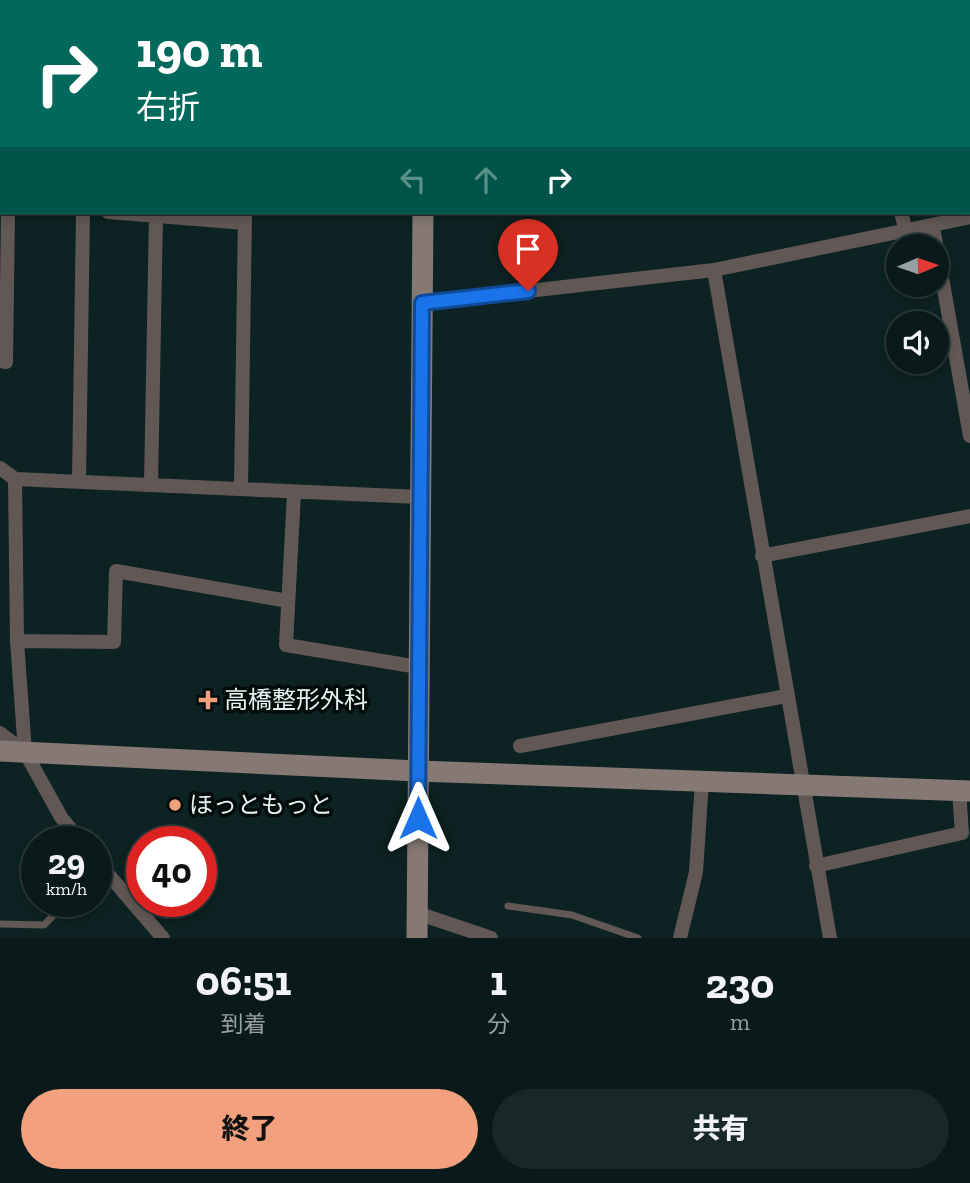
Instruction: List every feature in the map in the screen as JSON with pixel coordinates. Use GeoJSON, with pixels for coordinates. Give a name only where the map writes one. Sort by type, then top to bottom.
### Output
{"type":"FeatureCollection","features":[{"type":"Feature","properties":{"kind":"street"},"geometry":{"type":"LineString","coordinates":[[0,361],[6,362],[8,214]]}},
{"type":"Feature","properties":{"kind":"street"},"geometry":{"type":"LineString","coordinates":[[79,481],[83,214]]}},
{"type":"Feature","properties":{"kind":"street"},"geometry":{"type":"LineString","coordinates":[[132,214],[245,217],[241,488]]}},
{"type":"Feature","properties":{"kind":"street"},"geometry":{"type":"LineString","coordinates":[[417,938],[423,214]]}},
{"type":"Feature","properties":{"kind":"street"},"geometry":{"type":"LineString","coordinates":[[902,214],[906,232]]}},
{"type":"Feature","properties":{"kind":"street"},"geometry":{"type":"LineString","coordinates":[[151,485],[156,216]]}},
{"type":"Feature","properties":{"kind":"street"},"geometry":{"type":"LineString","coordinates":[[422,303],[714,270],[933,227],[970,217]]}},
{"type":"Feature","properties":{"kind":"street"},"geometry":{"type":"LineString","coordinates":[[933,227],[970,436]]}},
{"type":"Feature","properties":{"kind":"street"},"geometry":{"type":"LineString","coordinates":[[714,270],[786,696],[806,786],[830,938]]}},
{"type":"Feature","properties":{"kind":"street"},"geometry":{"type":"LineString","coordinates":[[0,468],[15,479],[420,497]]}},
{"type":"Feature","properties":{"kind":"street"},"geometry":{"type":"LineString","coordinates":[[15,479],[17,641],[25,752]]}},
{"type":"Feature","properties":{"kind":"street"},"geometry":{"type":"LineString","coordinates":[[294,493],[286,645],[418,667]]}},
{"type":"Feature","properties":{"kind":"street"},"geometry":{"type":"LineString","coordinates":[[762,556],[970,516]]}},
{"type":"Feature","properties":{"kind":"street"},"geometry":{"type":"LineString","coordinates":[[17,641],[114,642],[116,571],[288,601]]}},
{"type":"Feature","properties":{"kind":"street"},"geometry":{"type":"LineString","coordinates":[[520,746],[786,696]]}},
{"type":"Feature","properties":{"kind":"street"},"geometry":{"type":"LineString","coordinates":[[0,733],[25,752],[68,826]]}},
{"type":"Feature","properties":{"kind":"street"},"geometry":{"type":"LineString","coordinates":[[0,751],[418,771],[964,791],[966,833],[817,866]]}},
{"type":"Feature","properties":{"kind":"street"},"geometry":{"type":"LineString","coordinates":[[680,938],[696,872],[702,780]]}},
{"type":"Feature","properties":{"kind":"street"},"geometry":{"type":"LineString","coordinates":[[112,882],[163,938]]}},
{"type":"Feature","properties":{"kind":"street"},"geometry":{"type":"LineString","coordinates":[[417,913],[491,938]]}},
{"type":"Feature","properties":{"kind":"lane"},"geometry":{"type":"LineString","coordinates":[[508,905],[572,915],[638,938]]}},
{"type":"Feature","properties":{"kind":"lane"},"geometry":{"type":"LineString","coordinates":[[0,924],[44,925],[52,917]]}},
{"type":"Feature","properties":{"kind":"place","name":"高橋整形外科"},"geometry":{"type":"Point","coordinates":[208,700]}},
{"type":"Feature","properties":{"kind":"place","name":"ほっともっと"},"geometry":{"type":"Point","coordinates":[175,805]}},
{"type":"Feature","properties":{"kind":"route"},"geometry":{"type":"LineString","coordinates":[[418,818],[422,303],[528,291]]}}]}
